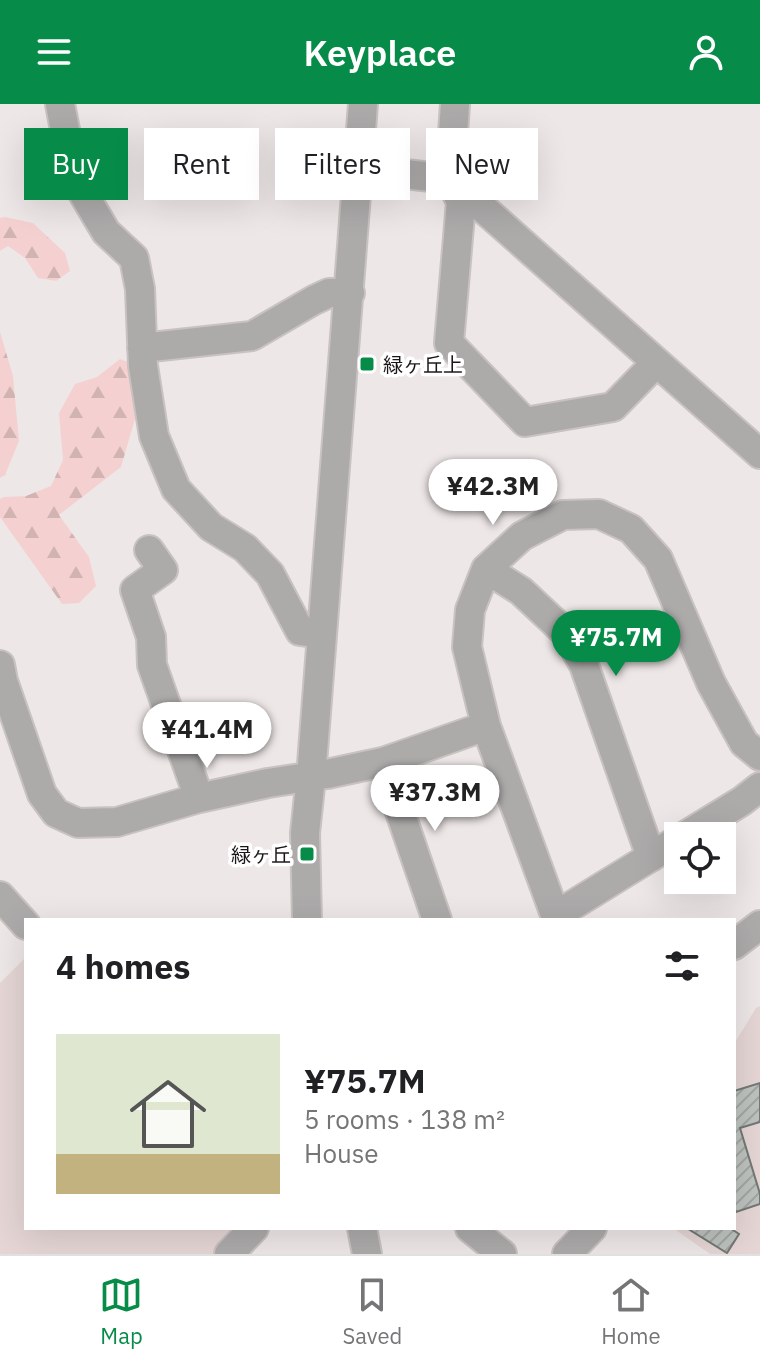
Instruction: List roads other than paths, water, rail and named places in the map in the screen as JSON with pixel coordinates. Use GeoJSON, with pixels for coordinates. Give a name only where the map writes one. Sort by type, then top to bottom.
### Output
{"type":"FeatureCollection","features":[{"type":"Feature","properties":{"kind":"street"},"geometry":{"type":"LineString","coordinates":[[60,104],[83,193],[106,232],[134,258],[140,289],[143,366],[154,436],[176,489],[211,527],[245,548],[270,574],[300,631],[322,634]]}},
{"type":"Feature","properties":{"kind":"street"},"geometry":{"type":"LineString","coordinates":[[362,128],[363,104]]}},
{"type":"Feature","properties":{"kind":"street"},"geometry":{"type":"LineString","coordinates":[[453,128],[455,104]]}},
{"type":"Feature","properties":{"kind":"street"},"geometry":{"type":"LineString","coordinates":[[307,918],[305,833],[357,200]]}},
{"type":"Feature","properties":{"kind":"street"},"geometry":{"type":"LineString","coordinates":[[460,200],[449,343],[525,422],[613,407],[656,363]]}},
{"type":"Feature","properties":{"kind":"street"},"geometry":{"type":"LineString","coordinates":[[474,200],[760,454]]}},
{"type":"Feature","properties":{"kind":"street"},"geometry":{"type":"LineString","coordinates":[[142,348],[252,336],[329,293],[350,293]]}},
{"type":"Feature","properties":{"kind":"street"},"geometry":{"type":"LineString","coordinates":[[664,849],[556,918],[486,726],[467,647],[470,610],[486,569],[522,536],[563,515],[599,514],[631,529],[658,559],[711,683],[744,743],[760,756]]}},
{"type":"Feature","properties":{"kind":"street"},"geometry":{"type":"LineString","coordinates":[[149,550],[163,570],[135,590],[151,637],[152,665],[199,798]]}},
{"type":"Feature","properties":{"kind":"street"},"geometry":{"type":"LineString","coordinates":[[486,569],[521,591],[567,634],[584,665],[651,857]]}},
{"type":"Feature","properties":{"kind":"street"},"geometry":{"type":"LineString","coordinates":[[0,665],[42,794],[56,813],[78,823],[117,822],[199,798],[383,762],[486,726]]}},
{"type":"Feature","properties":{"kind":"street"},"geometry":{"type":"LineString","coordinates":[[383,762],[436,918]]}},
{"type":"Feature","properties":{"kind":"street"},"geometry":{"type":"LineString","coordinates":[[708,822],[760,787]]}},
{"type":"Feature","properties":{"kind":"street"},"geometry":{"type":"LineString","coordinates":[[0,896],[24,923]]}},
{"type":"Feature","properties":{"kind":"street"},"geometry":{"type":"LineString","coordinates":[[736,943],[760,925]]}},
{"type":"Feature","properties":{"kind":"street"},"geometry":{"type":"LineString","coordinates":[[229,1254],[252,1230]]}},
{"type":"Feature","properties":{"kind":"street"},"geometry":{"type":"LineString","coordinates":[[362,1230],[367,1254]]}},
{"type":"Feature","properties":{"kind":"street"},"geometry":{"type":"LineString","coordinates":[[472,1230],[502,1254]]}},
{"type":"Feature","properties":{"kind":"street"},"geometry":{"type":"LineString","coordinates":[[567,1254],[590,1230]]}},
{"type":"Feature","properties":{"kind":"place","name":"緑ヶ丘上"},"geometry":{"type":"Point","coordinates":[367,364]}},
{"type":"Feature","properties":{"kind":"place","name":"緑ヶ丘"},"geometry":{"type":"Point","coordinates":[307,854]}}]}
